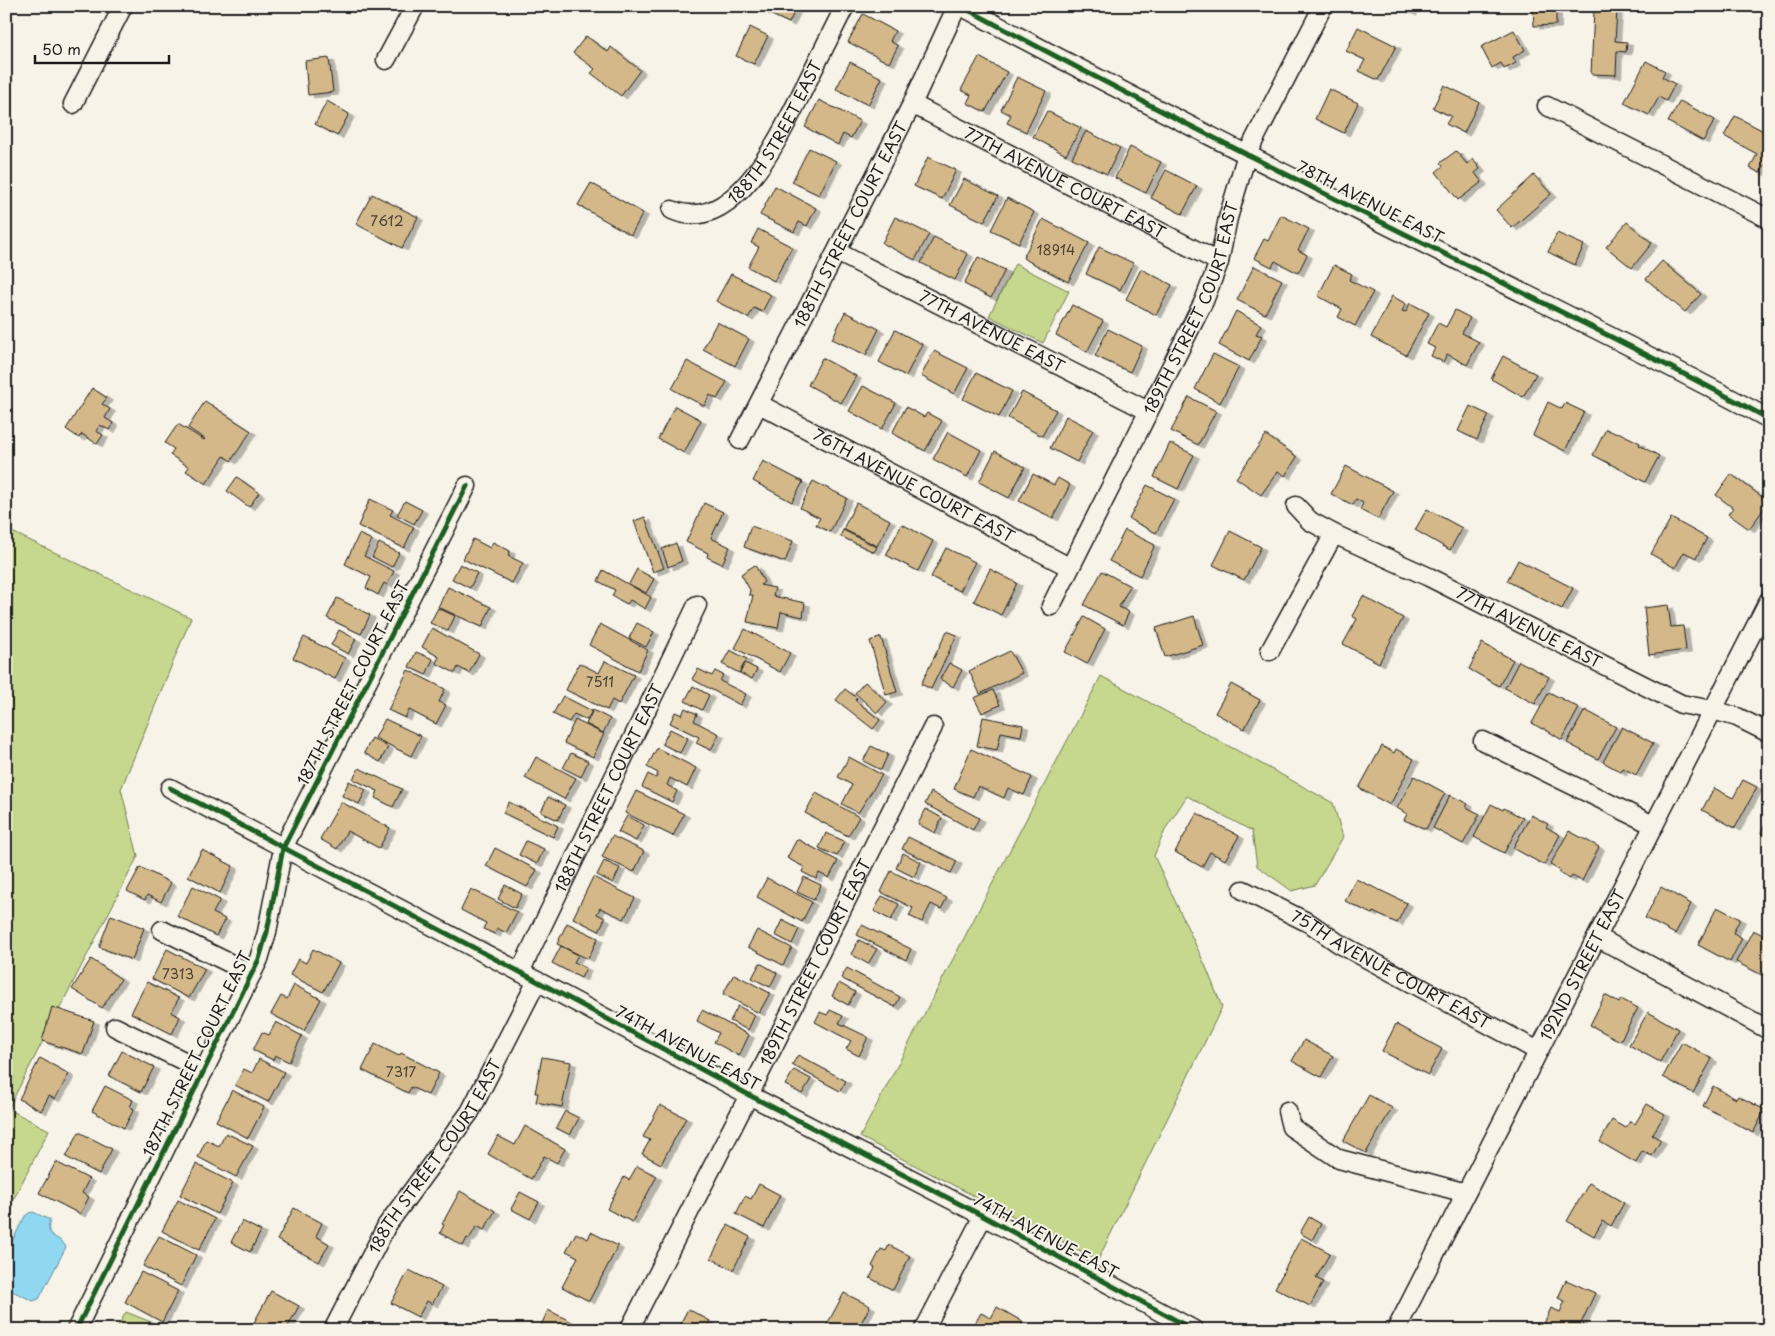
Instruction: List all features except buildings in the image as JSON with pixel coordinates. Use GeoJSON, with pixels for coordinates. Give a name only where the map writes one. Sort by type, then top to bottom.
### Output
{"type":"FeatureCollection","features":[{"type":"Feature","properties":{"kind":"street"},"geometry":{"type":"LineString","coordinates":[[74,104],[123,6]]}},
{"type":"Feature","properties":{"kind":"street"},"geometry":{"type":"LineString","coordinates":[[386,60],[415,6]]}},
{"type":"Feature","properties":{"kind":"street","name":"188TH STREET EAST"},"geometry":{"type":"LineString","coordinates":[[672,210],[688,216],[704,214],[727,201],[755,175],[781,131],[845,6]]}},
{"type":"Feature","properties":{"kind":"street","name":"188TH STREET COURT EAST"},"geometry":{"type":"LineString","coordinates":[[740,440],[912,104],[957,6]]}},
{"type":"Feature","properties":{"kind":"street","name":"78TH AVENUE EAST"},"geometry":{"type":"LineString","coordinates":[[961,6],[1037,47],[1690,376],[1769,418]]}},
{"type":"Feature","properties":{"kind":"street","name":"189TH STREET COURT EAST"},"geometry":{"type":"LineString","coordinates":[[1051,606],[1204,301],[1218,262],[1228,218],[1247,154],[1322,6]]}},
{"type":"Feature","properties":{"kind":"street","name":"77TH AVENUE COURT EAST"},"geometry":{"type":"LineString","coordinates":[[912,104],[1218,262]]}},
{"type":"Feature","properties":{"kind":"street"},"geometry":{"type":"LineString","coordinates":[[1547,106],[1769,219]]}},
{"type":"Feature","properties":{"kind":"street","name":"77TH AVENUE EAST"},"geometry":{"type":"LineString","coordinates":[[837,252],[1148,411]]}},
{"type":"Feature","properties":{"kind":"street","name":"76TH AVENUE COURT EAST"},"geometry":{"type":"LineString","coordinates":[[759,404],[1069,567]]}},
{"type":"Feature","properties":{"kind":"street","name":"187TH STREET COURT EAST"},"geometry":{"type":"LineString","coordinates":[[76,1330],[260,959],[283,848],[466,486]]}},
{"type":"Feature","properties":{"kind":"street","name":"77TH AVENUE EAST"},"geometry":{"type":"LineString","coordinates":[[1296,506],[1310,521],[1334,534],[1429,576],[1681,704],[1737,717],[1769,733]]}},
{"type":"Feature","properties":{"kind":"street"},"geometry":{"type":"LineString","coordinates":[[1270,651],[1334,534]]}},
{"type":"Feature","properties":{"kind":"street","name":"192ND STREET EAST"},"geometry":{"type":"LineString","coordinates":[[1396,1330],[1769,600]]}},
{"type":"Feature","properties":{"kind":"street","name":"188TH STREET COURT EAST"},"geometry":{"type":"LineString","coordinates":[[520,972],[697,605]]}},
{"type":"Feature","properties":{"kind":"street","name":"189TH STREET COURT EAST"},"geometry":{"type":"LineString","coordinates":[[629,1330],[933,727]]}},
{"type":"Feature","properties":{"kind":"street"},"geometry":{"type":"LineString","coordinates":[[1483,741],[1653,826]]}},
{"type":"Feature","properties":{"kind":"street","name":"74TH AVENUE EAST"},"geometry":{"type":"LineString","coordinates":[[170,788],[538,981],[749,1095],[983,1216],[1194,1330]]}},
{"type":"Feature","properties":{"kind":"street","name":"75TH AVENUE COURT EAST"},"geometry":{"type":"LineString","coordinates":[[1243,890],[1311,924],[1338,944],[1538,1052]]}},
{"type":"Feature","properties":{"kind":"street"},"geometry":{"type":"LineString","coordinates":[[162,930],[252,974]]}},
{"type":"Feature","properties":{"kind":"street"},"geometry":{"type":"LineString","coordinates":[[1597,937],[1769,1030]]}},
{"type":"Feature","properties":{"kind":"street","name":"188TH STREET COURT EAST"},"geometry":{"type":"LineString","coordinates":[[333,1330],[387,1225],[470,1112],[538,981]]}},
{"type":"Feature","properties":{"kind":"street"},"geometry":{"type":"LineString","coordinates":[[115,1027],[204,1071]]}},
{"type":"Feature","properties":{"kind":"street"},"geometry":{"type":"LineString","coordinates":[[1288,1112],[1291,1126],[1339,1159],[1466,1193]]}},
{"type":"Feature","properties":{"kind":"street"},"geometry":{"type":"LineString","coordinates":[[924,1330],[983,1216]]}},
{"type":"Feature","properties":{"kind":"green space"},"geometry":{"type":"Polygon","coordinates":[[[1015,264],[1069,291],[1043,343],[989,316],[1015,264]]]}},
{"type":"Feature","properties":{"kind":"green space"},"geometry":{"type":"Polygon","coordinates":[[[6,529],[191,618],[121,789],[138,856],[8,1109],[49,1130],[6,1214],[6,529]]]}},
{"type":"Feature","properties":{"kind":"green space"},"geometry":{"type":"Polygon","coordinates":[[[1101,676],[1333,803],[1343,837],[1315,885],[1292,891],[1257,866],[1252,831],[1187,796],[1166,828],[1154,856],[1206,967],[1222,1007],[1098,1260],[860,1137],[1101,676]]]}},
{"type":"Feature","properties":{"kind":"green space"},"geometry":{"type":"Polygon","coordinates":[[[126,1312],[171,1330],[116,1330],[126,1312]]]}},
{"type":"Feature","properties":{"kind":"water"},"geometry":{"type":"Polygon","coordinates":[[[33,1212],[50,1220],[49,1231],[66,1247],[39,1299],[33,1301],[6,1288],[6,1253],[25,1216],[33,1212]]]}},
{"type":"Feature","properties":{"kind":"cycle path"},"geometry":{"type":"LineString","coordinates":[[961,6],[1161,111],[1633,348],[1769,419]]}},
{"type":"Feature","properties":{"kind":"cycle path"},"geometry":{"type":"LineString","coordinates":[[76,1330],[259,959],[267,932],[283,848],[467,486]]}},
{"type":"Feature","properties":{"kind":"cycle path"},"geometry":{"type":"LineString","coordinates":[[170,788],[749,1095],[983,1216],[1194,1330]]}}]}
